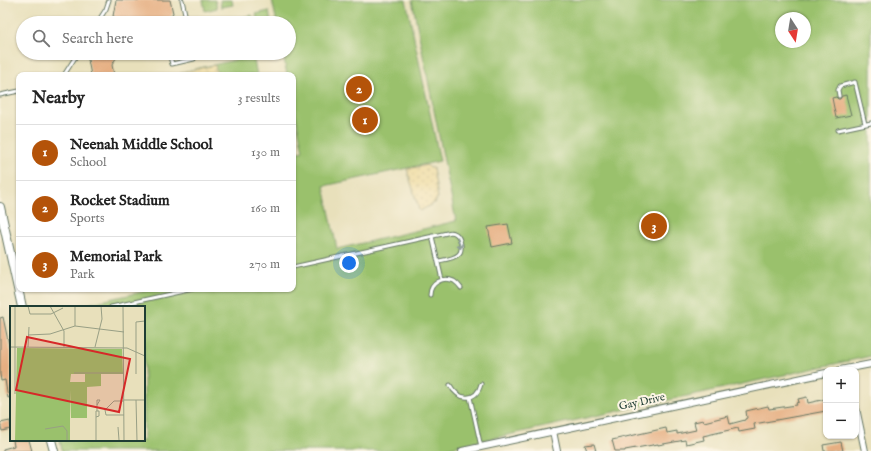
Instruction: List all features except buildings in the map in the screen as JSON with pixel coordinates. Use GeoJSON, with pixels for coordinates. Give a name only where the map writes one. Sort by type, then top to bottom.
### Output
{"type":"FeatureCollection","features":[{"type":"Feature","properties":{"kind":"main road"},"geometry":{"type":"LineString","coordinates":[[0,207],[16,280]]}},
{"type":"Feature","properties":{"kind":"main road"},"geometry":{"type":"LineString","coordinates":[[19,292],[22,306]]}},
{"type":"Feature","properties":{"kind":"main road"},"geometry":{"type":"LineString","coordinates":[[51,441],[54,451]]}},
{"type":"Feature","properties":{"kind":"street"},"geometry":{"type":"LineString","coordinates":[[857,367],[871,364]]}},
{"type":"Feature","properties":{"kind":"street","name":"Gay Drive"},"geometry":{"type":"LineString","coordinates":[[462,451],[823,374]]}},
{"type":"Feature","properties":{"kind":"street"},"geometry":{"type":"LineString","coordinates":[[859,422],[865,451]]}},
{"type":"Feature","properties":{"kind":"street"},"geometry":{"type":"LineString","coordinates":[[553,431],[557,451]]}},
{"type":"Feature","properties":{"kind":"lane"},"geometry":{"type":"LineString","coordinates":[[102,16],[109,0]]}},
{"type":"Feature","properties":{"kind":"lane"},"geometry":{"type":"LineString","coordinates":[[182,0],[185,16]]}},
{"type":"Feature","properties":{"kind":"lane"},"geometry":{"type":"LineString","coordinates":[[66,72],[74,60]]}},
{"type":"Feature","properties":{"kind":"lane"},"geometry":{"type":"LineString","coordinates":[[171,60],[172,64],[190,60]]}},
{"type":"Feature","properties":{"kind":"lane"},"geometry":{"type":"LineString","coordinates":[[839,96],[838,90],[840,86],[855,82],[866,124]]}},
{"type":"Feature","properties":{"kind":"lane"},"geometry":{"type":"LineString","coordinates":[[0,95],[16,92]]}},
{"type":"Feature","properties":{"kind":"lane"},"geometry":{"type":"LineString","coordinates":[[838,130],[871,123]]}},
{"type":"Feature","properties":{"kind":"lane"},"geometry":{"type":"LineString","coordinates":[[296,266],[447,232],[456,234],[461,246],[460,253],[457,256],[438,262]]}},
{"type":"Feature","properties":{"kind":"lane"},"geometry":{"type":"LineString","coordinates":[[432,236],[442,280]]}},
{"type":"Feature","properties":{"kind":"lane"},"geometry":{"type":"LineString","coordinates":[[430,295],[432,286],[442,280],[454,281],[460,288]]}},
{"type":"Feature","properties":{"kind":"lane"},"geometry":{"type":"LineString","coordinates":[[116,306],[179,292]]}},
{"type":"Feature","properties":{"kind":"lane"},"geometry":{"type":"LineString","coordinates":[[450,385],[455,392],[463,397],[470,397],[479,390],[481,384]]}},
{"type":"Feature","properties":{"kind":"lane"},"geometry":{"type":"LineString","coordinates":[[470,397],[481,447]]}},
{"type":"Feature","properties":{"kind":"green space"},"geometry":{"type":"Polygon","coordinates":[[[203,0],[215,0],[217,8],[205,11],[203,0]]]}},
{"type":"Feature","properties":{"kind":"green space"},"geometry":{"type":"Polygon","coordinates":[[[220,0],[232,0],[233,5],[221,7],[220,0]]]}},
{"type":"Feature","properties":{"kind":"green space"},"geometry":{"type":"Polygon","coordinates":[[[272,0],[406,0],[440,161],[324,186],[337,249],[456,221],[412,0],[869,0],[871,13],[871,356],[434,451],[62,451],[60,441],[145,441],[145,306],[78,306],[142,292],[296,292],[296,152],[303,151],[296,117],[296,72],[286,72],[284,60],[296,60],[296,16],[275,16],[272,0]]]}},
{"type":"Feature","properties":{"kind":"green space"},"geometry":{"type":"Polygon","coordinates":[[[269,11],[270,16],[256,16],[256,14],[269,11]]]}},
{"type":"Feature","properties":{"kind":"green space"},"geometry":{"type":"Polygon","coordinates":[[[235,60],[254,60],[256,72],[182,72],[235,60]]]}},
{"type":"Feature","properties":{"kind":"sand"},"geometry":{"type":"Polygon","coordinates":[[[215,65],[216,72],[182,72],[215,65]]]}},
{"type":"Feature","properties":{"kind":"sand"},"geometry":{"type":"Polygon","coordinates":[[[427,165],[430,168],[433,168],[438,198],[436,199],[436,202],[420,211],[407,169],[427,165]]]}},
{"type":"Feature","properties":{"kind":"place","name":"Rocket Stadium"},"geometry":{"type":"Point","coordinates":[359,89]}},
{"type":"Feature","properties":{"kind":"place","name":"Neenah Middle School"},"geometry":{"type":"Point","coordinates":[365,120]}},
{"type":"Feature","properties":{"kind":"place","name":"Memorial Park"},"geometry":{"type":"Point","coordinates":[654,226]}}]}
